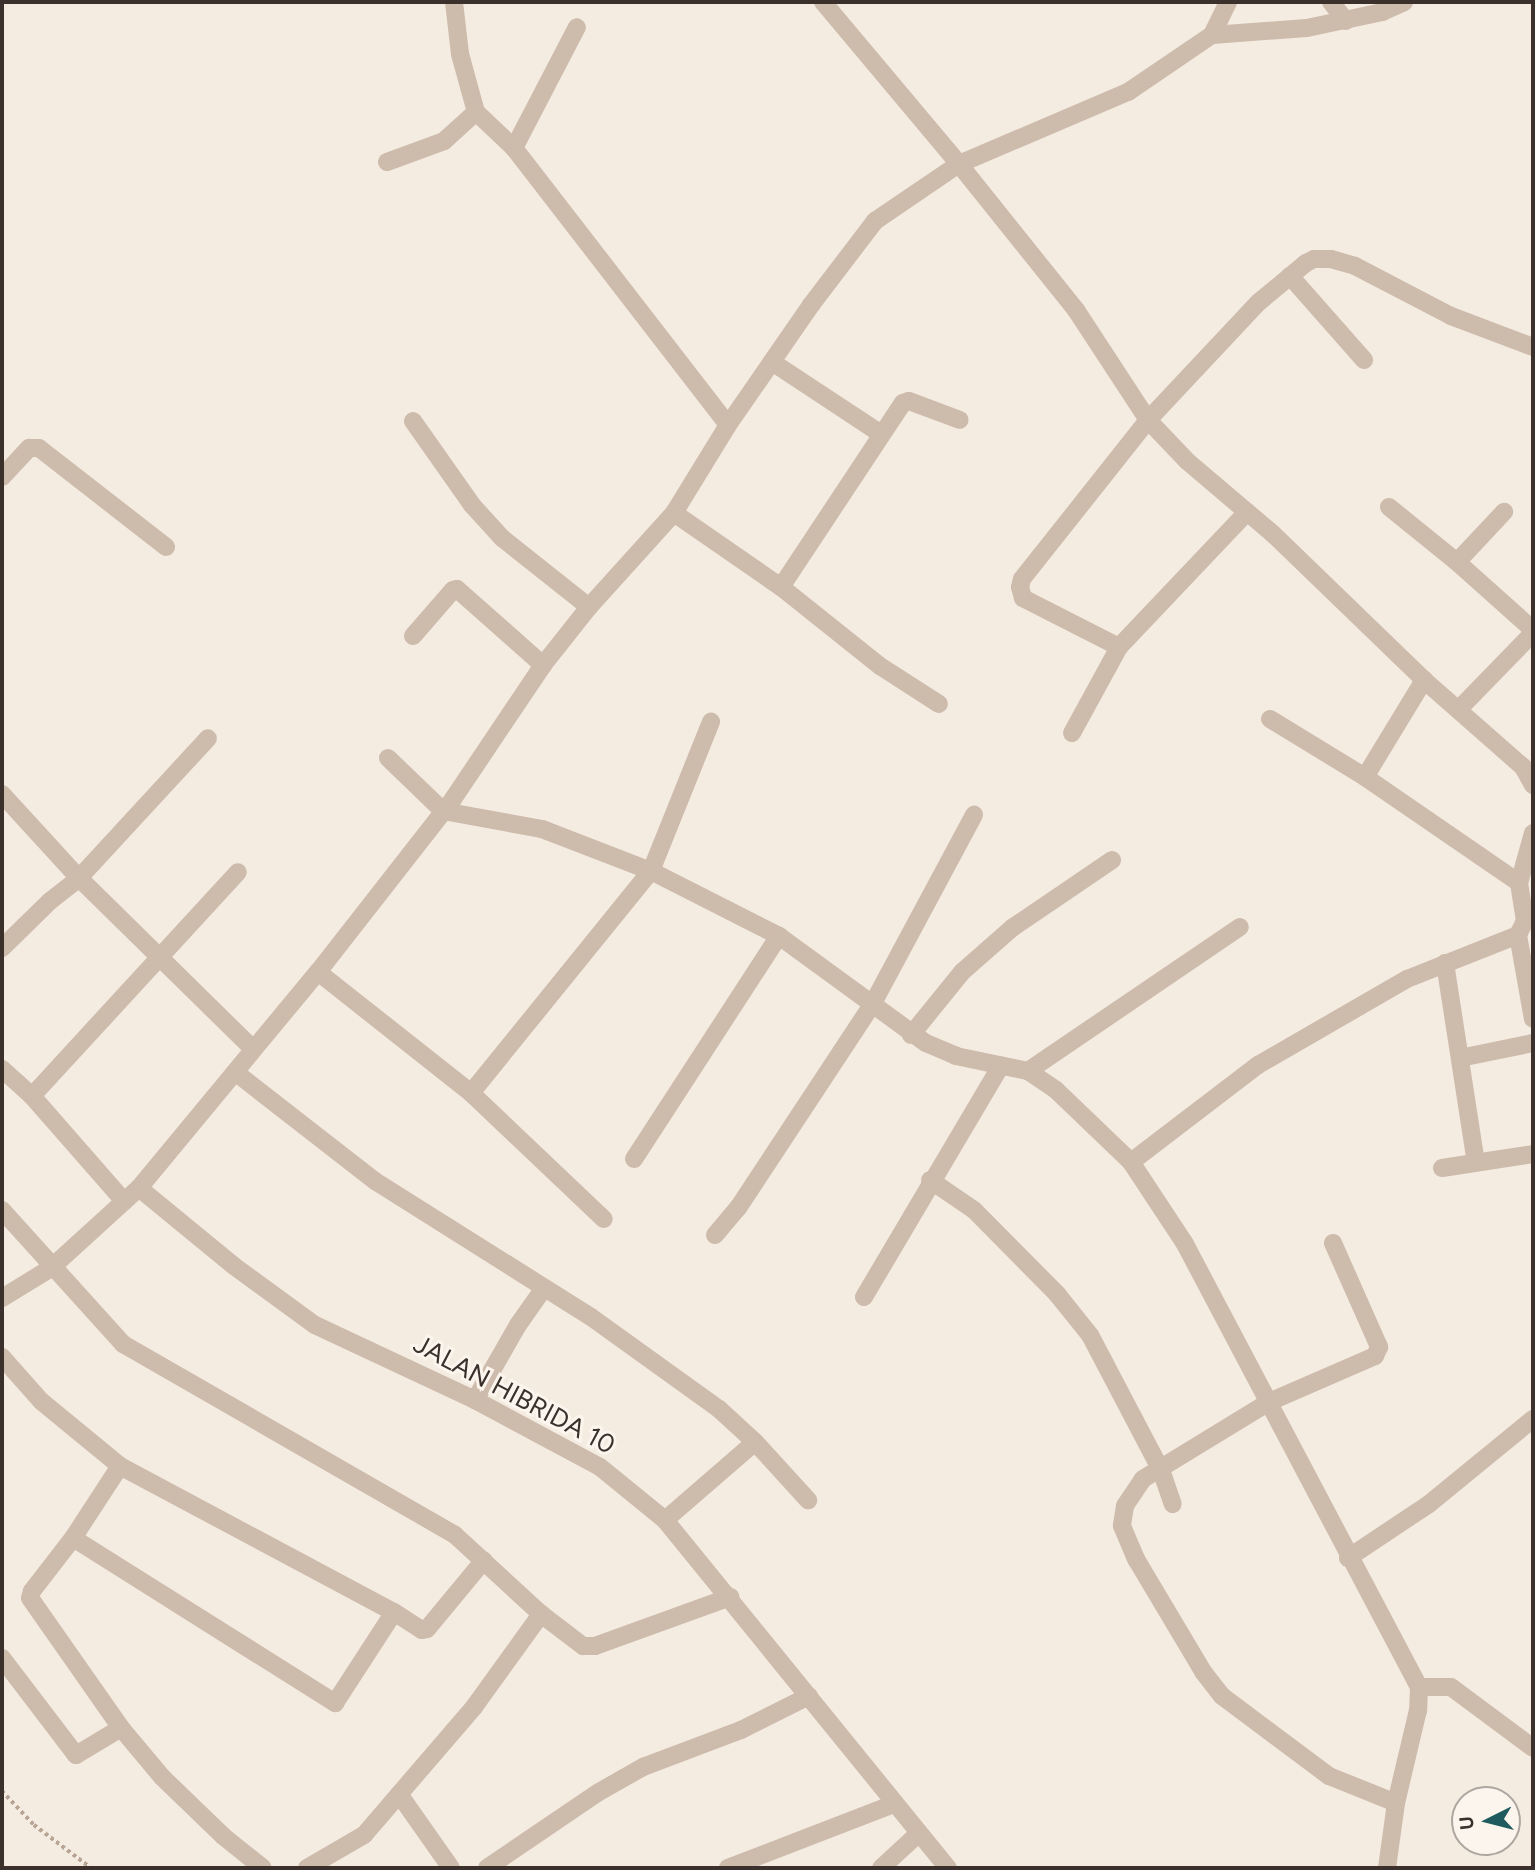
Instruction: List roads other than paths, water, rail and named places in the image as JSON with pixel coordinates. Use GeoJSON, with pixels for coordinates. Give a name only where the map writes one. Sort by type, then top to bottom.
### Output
{"type":"FeatureCollection","features":[{"type":"Feature","properties":{"kind":"street"},"geometry":{"type":"LineString","coordinates":[[454,2],[460,54],[476,112],[514,148],[728,425]]}},
{"type":"Feature","properties":{"kind":"street"},"geometry":{"type":"LineString","coordinates":[[823,2],[960,164],[1076,310],[1148,420],[1186,461],[1247,512],[1424,680],[1523,767],[1533,785]]}},
{"type":"Feature","properties":{"kind":"street"},"geometry":{"type":"LineString","coordinates":[[1212,35],[1228,2]]}},
{"type":"Feature","properties":{"kind":"street"},"geometry":{"type":"LineString","coordinates":[[1331,2],[1346,21]]}},
{"type":"Feature","properties":{"kind":"street"},"geometry":{"type":"LineString","coordinates":[[2,1298],[51,1268],[139,1188],[252,1048],[318,972],[443,811],[543,665],[589,607],[674,513],[728,425],[875,221],[960,164],[1128,92],[1212,35],[1307,28],[1346,21],[1404,2]]}},
{"type":"Feature","properties":{"kind":"street"},"geometry":{"type":"LineString","coordinates":[[514,148],[577,27]]}},
{"type":"Feature","properties":{"kind":"street"},"geometry":{"type":"LineString","coordinates":[[387,162],[444,141],[476,112]]}},
{"type":"Feature","properties":{"kind":"street"},"geometry":{"type":"LineString","coordinates":[[1119,647],[1023,598],[1020,587],[1023,579],[1148,420],[1259,302],[1290,276],[1314,259],[1331,259],[1355,266],[1451,316],[1533,347]]}},
{"type":"Feature","properties":{"kind":"street"},"geometry":{"type":"LineString","coordinates":[[1290,276],[1364,359]]}},
{"type":"Feature","properties":{"kind":"street"},"geometry":{"type":"LineString","coordinates":[[772,362],[881,434]]}},
{"type":"Feature","properties":{"kind":"street"},"geometry":{"type":"LineString","coordinates":[[780,587],[881,434],[906,401],[960,420]]}},
{"type":"Feature","properties":{"kind":"street"},"geometry":{"type":"LineString","coordinates":[[413,421],[472,505],[502,537],[589,607]]}},
{"type":"Feature","properties":{"kind":"street"},"geometry":{"type":"LineString","coordinates":[[2,477],[29,448],[39,449],[166,547]]}},
{"type":"Feature","properties":{"kind":"street"},"geometry":{"type":"LineString","coordinates":[[1389,507],[1457,562],[1533,631],[1459,709]]}},
{"type":"Feature","properties":{"kind":"street"},"geometry":{"type":"LineString","coordinates":[[1072,733],[1119,647],[1247,512]]}},
{"type":"Feature","properties":{"kind":"street"},"geometry":{"type":"LineString","coordinates":[[1457,562],[1504,512]]}},
{"type":"Feature","properties":{"kind":"street"},"geometry":{"type":"LineString","coordinates":[[674,513],[780,587],[880,666],[939,704]]}},
{"type":"Feature","properties":{"kind":"street"},"geometry":{"type":"LineString","coordinates":[[413,636],[457,589],[543,665]]}},
{"type":"Feature","properties":{"kind":"street"},"geometry":{"type":"LineString","coordinates":[[1365,777],[1424,680]]}},
{"type":"Feature","properties":{"kind":"street"},"geometry":{"type":"LineString","coordinates":[[1270,719],[1365,777],[1519,883],[1528,903],[1525,921],[1518,935],[1533,1019]]}},
{"type":"Feature","properties":{"kind":"street"},"geometry":{"type":"LineString","coordinates":[[471,1093],[651,871],[711,722]]}},
{"type":"Feature","properties":{"kind":"street"},"geometry":{"type":"LineString","coordinates":[[2,948],[50,901],[79,878],[208,738]]}},
{"type":"Feature","properties":{"kind":"street"},"geometry":{"type":"LineString","coordinates":[[388,758],[443,811],[542,829],[651,871],[779,936],[911,1035],[956,1056],[1028,1071],[1056,1090],[1130,1162],[1185,1244],[1348,1558],[1419,1687],[1418,1710],[1396,1803],[1387,1868]]}},
{"type":"Feature","properties":{"kind":"street"},"geometry":{"type":"LineString","coordinates":[[2,794],[79,878],[252,1048]]}},
{"type":"Feature","properties":{"kind":"street"},"geometry":{"type":"LineString","coordinates":[[715,1235],[738,1208],[872,1005],[974,815]]}},
{"type":"Feature","properties":{"kind":"street"},"geometry":{"type":"LineString","coordinates":[[1519,883],[1533,832]]}},
{"type":"Feature","properties":{"kind":"street"},"geometry":{"type":"LineString","coordinates":[[911,1035],[961,972],[1012,928],[1112,860]]}},
{"type":"Feature","properties":{"kind":"street"},"geometry":{"type":"LineString","coordinates":[[32,1096],[238,873]]}},
{"type":"Feature","properties":{"kind":"street"},"geometry":{"type":"LineString","coordinates":[[1028,1071],[1240,928]]}},
{"type":"Feature","properties":{"kind":"street"},"geometry":{"type":"LineString","coordinates":[[1130,1162],[1258,1065],[1407,979],[1518,935]]}},
{"type":"Feature","properties":{"kind":"street"},"geometry":{"type":"LineString","coordinates":[[634,1159],[779,936]]}},
{"type":"Feature","properties":{"kind":"street"},"geometry":{"type":"LineString","coordinates":[[1445,963],[1476,1163]]}},
{"type":"Feature","properties":{"kind":"street"},"geometry":{"type":"LineString","coordinates":[[318,972],[471,1093],[604,1219]]}},
{"type":"Feature","properties":{"kind":"street"},"geometry":{"type":"LineString","coordinates":[[1460,1058],[1533,1043]]}},
{"type":"Feature","properties":{"kind":"street"},"geometry":{"type":"LineString","coordinates":[[864,1297],[930,1180],[1001,1065]]}},
{"type":"Feature","properties":{"kind":"street"},"geometry":{"type":"LineString","coordinates":[[2,1069],[32,1096],[124,1201]]}},
{"type":"Feature","properties":{"kind":"street"},"geometry":{"type":"LineString","coordinates":[[235,1072],[375,1181],[591,1317],[719,1409],[755,1441],[808,1500]]}},
{"type":"Feature","properties":{"kind":"street"},"geometry":{"type":"LineString","coordinates":[[1442,1168],[1533,1154]]}},
{"type":"Feature","properties":{"kind":"street"},"geometry":{"type":"LineString","coordinates":[[930,1180],[974,1210],[1057,1294],[1090,1335],[1161,1470],[1173,1504]]}},
{"type":"Feature","properties":{"kind":"street","name":"JALAN HIBRIDA 10"},"geometry":{"type":"LineString","coordinates":[[139,1188],[233,1266],[315,1325],[475,1400],[600,1467],[665,1520],[948,1868]]}},
{"type":"Feature","properties":{"kind":"street"},"geometry":{"type":"LineString","coordinates":[[2,1210],[51,1268],[123,1344],[454,1535],[541,1614],[583,1646],[592,1646],[730,1597]]}},
{"type":"Feature","properties":{"kind":"street"},"geometry":{"type":"LineString","coordinates":[[1333,1242],[1379,1347],[1378,1353],[1269,1402],[1143,1479],[1133,1490],[1125,1506],[1122,1525],[1127,1543],[1204,1673],[1222,1696],[1329,1776],[1396,1803]]}},
{"type":"Feature","properties":{"kind":"street"},"geometry":{"type":"LineString","coordinates":[[475,1400],[518,1325],[544,1288]]}},
{"type":"Feature","properties":{"kind":"street"},"geometry":{"type":"LineString","coordinates":[[2,1357],[41,1401],[120,1466],[394,1612],[422,1630],[427,1629],[484,1560]]}},
{"type":"Feature","properties":{"kind":"street"},"geometry":{"type":"LineString","coordinates":[[1348,1558],[1429,1504],[1533,1419]]}},
{"type":"Feature","properties":{"kind":"street"},"geometry":{"type":"LineString","coordinates":[[665,1520],[755,1441]]}},
{"type":"Feature","properties":{"kind":"street"},"geometry":{"type":"LineString","coordinates":[[120,1466],[74,1538],[32,1591],[30,1598],[121,1728],[162,1777],[223,1836],[262,1868]]}},
{"type":"Feature","properties":{"kind":"street"},"geometry":{"type":"LineString","coordinates":[[74,1538],[335,1703],[394,1612]]}},
{"type":"Feature","properties":{"kind":"street"},"geometry":{"type":"LineString","coordinates":[[307,1868],[364,1835],[474,1707],[541,1614]]}},
{"type":"Feature","properties":{"kind":"street"},"geometry":{"type":"LineString","coordinates":[[2,1658],[76,1755],[121,1728]]}},
{"type":"Feature","properties":{"kind":"street"},"geometry":{"type":"LineString","coordinates":[[1419,1687],[1451,1687],[1533,1748]]}},
{"type":"Feature","properties":{"kind":"street"},"geometry":{"type":"LineString","coordinates":[[487,1868],[599,1792],[643,1767],[741,1730],[809,1696]]}},
{"type":"Feature","properties":{"kind":"street"},"geometry":{"type":"LineString","coordinates":[[399,1794],[451,1868]]}},
{"type":"Feature","properties":{"kind":"street"},"geometry":{"type":"LineString","coordinates":[[728,1868],[894,1804]]}},
{"type":"Feature","properties":{"kind":"street"},"geometry":{"type":"LineString","coordinates":[[881,1868],[918,1834]]}}]}
